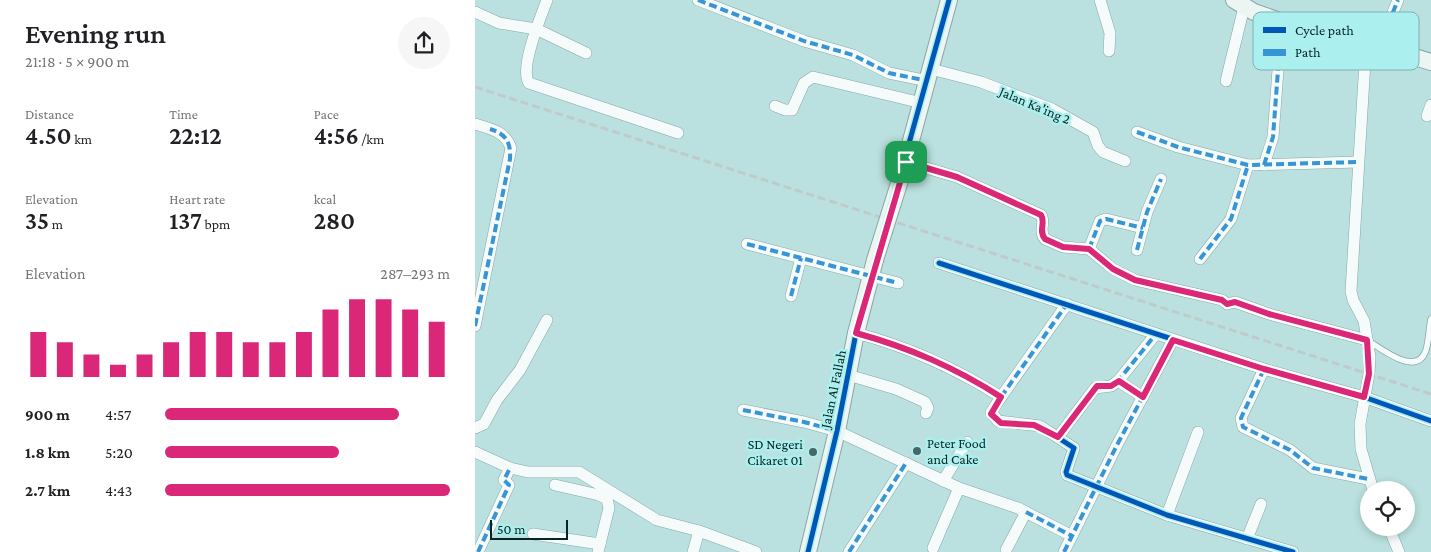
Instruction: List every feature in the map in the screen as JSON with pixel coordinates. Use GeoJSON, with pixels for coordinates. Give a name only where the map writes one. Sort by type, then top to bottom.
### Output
{"type":"FeatureCollection","features":[{"type":"Feature","properties":{"kind":"street"},"geometry":{"type":"LineString","coordinates":[[547,0],[536,30],[526,74],[529,83],[678,133]]}},
{"type":"Feature","properties":{"kind":"street","name":"Jalan Ka'ing 2"},"geometry":{"type":"LineString","coordinates":[[698,0],[725,4],[805,41],[853,55],[889,73],[929,75],[981,82],[1052,109],[1093,132],[1098,146],[1103,152],[1125,161]]}},
{"type":"Feature","properties":{"kind":"street","name":"Jalan Al Fallah"},"geometry":{"type":"LineString","coordinates":[[808,552],[837,431],[856,333],[922,104],[949,0]]}},
{"type":"Feature","properties":{"kind":"street"},"geometry":{"type":"LineString","coordinates":[[1100,0],[1111,33],[1109,51]]}},
{"type":"Feature","properties":{"kind":"street"},"geometry":{"type":"LineString","coordinates":[[1391,12],[1398,0]]}},
{"type":"Feature","properties":{"kind":"street"},"geometry":{"type":"LineString","coordinates":[[1226,81],[1239,4],[1258,12]]}},
{"type":"Feature","properties":{"kind":"street"},"geometry":{"type":"LineString","coordinates":[[475,12],[499,23],[536,30],[586,53]]}},
{"type":"Feature","properties":{"kind":"street"},"geometry":{"type":"LineString","coordinates":[[1419,58],[1431,62]]}},
{"type":"Feature","properties":{"kind":"street"},"geometry":{"type":"LineString","coordinates":[[1264,165],[1273,137],[1278,70]]}},
{"type":"Feature","properties":{"kind":"street"},"geometry":{"type":"LineString","coordinates":[[1369,481],[1361,449],[1359,424],[1369,374],[1367,340],[1364,321],[1353,300],[1351,291],[1358,162],[1370,70]]}},
{"type":"Feature","properties":{"kind":"street"},"geometry":{"type":"LineString","coordinates":[[775,106],[785,110],[792,110],[803,83],[813,77],[922,104]]}},
{"type":"Feature","properties":{"kind":"street"},"geometry":{"type":"LineString","coordinates":[[475,124],[501,133],[508,139],[511,148],[507,177],[475,326]]}},
{"type":"Feature","properties":{"kind":"street"},"geometry":{"type":"LineString","coordinates":[[1137,132],[1178,147],[1248,165],[1358,162]]}},
{"type":"Feature","properties":{"kind":"street"},"geometry":{"type":"LineString","coordinates":[[1200,259],[1231,219],[1248,165]]}},
{"type":"Feature","properties":{"kind":"street"},"geometry":{"type":"LineString","coordinates":[[904,168],[957,177],[1037,213],[1043,217],[1041,231],[1045,239],[1063,247],[1089,249],[1113,269],[1135,280],[1222,300],[1227,304],[1235,302],[1269,314],[1367,340]]}},
{"type":"Feature","properties":{"kind":"street"},"geometry":{"type":"LineString","coordinates":[[1137,250],[1161,179]]}},
{"type":"Feature","properties":{"kind":"street"},"geometry":{"type":"LineString","coordinates":[[1089,249],[1100,221],[1106,219],[1143,228]]}},
{"type":"Feature","properties":{"kind":"street"},"geometry":{"type":"LineString","coordinates":[[747,244],[801,258],[874,268],[898,283]]}},
{"type":"Feature","properties":{"kind":"street"},"geometry":{"type":"LineString","coordinates":[[791,296],[801,258]]}},
{"type":"Feature","properties":{"kind":"street"},"geometry":{"type":"LineString","coordinates":[[939,263],[1173,340],[1264,369],[1364,397],[1431,420]]}},
{"type":"Feature","properties":{"kind":"street"},"geometry":{"type":"LineString","coordinates":[[1067,304],[991,414],[1001,423],[1034,425],[1058,437],[1074,450],[1066,475],[1167,516],[1293,552]]}},
{"type":"Feature","properties":{"kind":"street"},"geometry":{"type":"LineString","coordinates":[[475,428],[484,424],[497,400],[520,370],[547,320]]}},
{"type":"Feature","properties":{"kind":"street"},"geometry":{"type":"LineString","coordinates":[[856,333],[921,353],[967,376],[1001,397]]}},
{"type":"Feature","properties":{"kind":"street"},"geometry":{"type":"LineString","coordinates":[[1058,437],[1095,388],[1111,386],[1119,381],[1156,334]]}},
{"type":"Feature","properties":{"kind":"street"},"geometry":{"type":"LineString","coordinates":[[1064,552],[1173,340]]}},
{"type":"Feature","properties":{"kind":"street"},"geometry":{"type":"LineString","coordinates":[[1264,369],[1241,418],[1243,427],[1290,450],[1313,468],[1360,482]]}},
{"type":"Feature","properties":{"kind":"street"},"geometry":{"type":"LineString","coordinates":[[848,374],[896,389],[925,402],[928,408],[926,413]]}},
{"type":"Feature","properties":{"kind":"street"},"geometry":{"type":"LineString","coordinates":[[1119,381],[1143,397]]}},
{"type":"Feature","properties":{"kind":"street"},"geometry":{"type":"LineString","coordinates":[[743,410],[811,423],[837,431],[959,488],[1026,512],[1072,536]]}},
{"type":"Feature","properties":{"kind":"street"},"geometry":{"type":"LineString","coordinates":[[1167,516],[1198,432]]}},
{"type":"Feature","properties":{"kind":"street"},"geometry":{"type":"LineString","coordinates":[[943,481],[967,442]]}},
{"type":"Feature","properties":{"kind":"street"},"geometry":{"type":"LineString","coordinates":[[475,452],[510,468],[545,474],[568,470],[579,472],[657,520],[699,531],[756,552]]}},
{"type":"Feature","properties":{"kind":"street"},"geometry":{"type":"LineString","coordinates":[[849,552],[906,462]]}},
{"type":"Feature","properties":{"kind":"street"},"geometry":{"type":"LineString","coordinates":[[478,552],[509,485],[504,480],[510,468]]}},
{"type":"Feature","properties":{"kind":"street"},"geometry":{"type":"LineString","coordinates":[[533,534],[599,548],[609,508],[607,499],[599,495],[555,485]]}},
{"type":"Feature","properties":{"kind":"street"},"geometry":{"type":"LineString","coordinates":[[933,548],[959,488]]}},
{"type":"Feature","properties":{"kind":"street"},"geometry":{"type":"LineString","coordinates":[[1247,539],[1261,504]]}},
{"type":"Feature","properties":{"kind":"street"},"geometry":{"type":"LineString","coordinates":[[1006,550],[1026,512]]}},
{"type":"Feature","properties":{"kind":"street"},"geometry":{"type":"LineString","coordinates":[[693,552],[699,531]]}},
{"type":"Feature","properties":{"kind":"street"},"geometry":{"type":"LineString","coordinates":[[1392,536],[1399,552]]}},
{"type":"Feature","properties":{"kind":"lane"},"geometry":{"type":"LineString","coordinates":[[1367,340],[1398,359],[1415,362],[1422,358],[1426,350],[1431,319]]}},
{"type":"Feature","properties":{"kind":"railway"},"geometry":{"type":"LineString","coordinates":[[475,87],[1431,394]]}},
{"type":"Feature","properties":{"kind":"marked path"},"geometry":{"type":"LineString","coordinates":[[698,0],[804,41],[853,55],[889,73],[928,81]]}},
{"type":"Feature","properties":{"kind":"marked path"},"geometry":{"type":"LineString","coordinates":[[1393,12],[1398,0]]}},
{"type":"Feature","properties":{"kind":"marked path"},"geometry":{"type":"LineString","coordinates":[[1264,165],[1273,137],[1278,70]]}},
{"type":"Feature","properties":{"kind":"marked path"},"geometry":{"type":"LineString","coordinates":[[475,326],[510,159],[510,148],[504,136],[490,129]]}},
{"type":"Feature","properties":{"kind":"marked path"},"geometry":{"type":"LineString","coordinates":[[1137,132],[1178,147],[1248,165],[1358,162]]}},
{"type":"Feature","properties":{"kind":"marked path"},"geometry":{"type":"LineString","coordinates":[[1200,259],[1231,219],[1248,165]]}},
{"type":"Feature","properties":{"kind":"marked path"},"geometry":{"type":"LineString","coordinates":[[1137,250],[1147,212],[1161,179]]}},
{"type":"Feature","properties":{"kind":"marked path"},"geometry":{"type":"LineString","coordinates":[[1037,213],[1042,217],[1041,231],[1045,239],[1063,247],[1089,249],[1113,269],[1135,280],[1222,300],[1227,304],[1235,302],[1269,314],[1367,340]]}},
{"type":"Feature","properties":{"kind":"marked path"},"geometry":{"type":"LineString","coordinates":[[1089,249],[1100,221],[1106,219],[1143,228]]}},
{"type":"Feature","properties":{"kind":"marked path"},"geometry":{"type":"LineString","coordinates":[[747,244],[898,283]]}},
{"type":"Feature","properties":{"kind":"marked path"},"geometry":{"type":"LineString","coordinates":[[791,296],[801,258]]}},
{"type":"Feature","properties":{"kind":"marked path"},"geometry":{"type":"LineString","coordinates":[[1001,397],[1067,304]]}},
{"type":"Feature","properties":{"kind":"marked path"},"geometry":{"type":"LineString","coordinates":[[1058,437],[1095,388],[1111,386],[1118,381],[1156,334]]}},
{"type":"Feature","properties":{"kind":"marked path"},"geometry":{"type":"LineString","coordinates":[[1064,552],[1117,445],[1173,340]]}},
{"type":"Feature","properties":{"kind":"marked path"},"geometry":{"type":"LineString","coordinates":[[1264,369],[1241,418],[1243,427],[1290,450],[1313,468],[1368,479]]}},
{"type":"Feature","properties":{"kind":"marked path"},"geometry":{"type":"LineString","coordinates":[[1118,381],[1143,397]]}},
{"type":"Feature","properties":{"kind":"marked path"},"geometry":{"type":"LineString","coordinates":[[743,410],[804,422],[837,431]]}},
{"type":"Feature","properties":{"kind":"marked path"},"geometry":{"type":"LineString","coordinates":[[849,552],[906,463]]}},
{"type":"Feature","properties":{"kind":"marked path"},"geometry":{"type":"LineString","coordinates":[[478,552],[509,485],[504,480],[510,468]]}},
{"type":"Feature","properties":{"kind":"marked path"},"geometry":{"type":"LineString","coordinates":[[1026,512],[1072,536]]}},
{"type":"Feature","properties":{"kind":"cycle path"},"geometry":{"type":"LineString","coordinates":[[808,552],[837,431],[856,333],[949,0]]}},
{"type":"Feature","properties":{"kind":"cycle path"},"geometry":{"type":"LineString","coordinates":[[939,263],[1264,369],[1364,397],[1431,421]]}},
{"type":"Feature","properties":{"kind":"cycle path"},"geometry":{"type":"LineString","coordinates":[[856,333],[931,359],[1001,397],[991,412],[998,421],[1040,426],[1074,448],[1066,472],[1067,475],[1167,515],[1293,552]]}},
{"type":"Feature","properties":{"kind":"place","name":"Peter Food and Cake"},"geometry":{"type":"Point","coordinates":[917,451]}},
{"type":"Feature","properties":{"kind":"place","name":"SD Negeri Cikaret 01"},"geometry":{"type":"Point","coordinates":[813,452]}},
{"type":"Feature","properties":{"kind":"route"},"geometry":{"type":"LineString","coordinates":[[906,162],[945,172],[1041,215],[1043,220],[1041,231],[1045,239],[1063,247],[1089,249],[1123,276],[1150,285],[1222,300],[1227,304],[1235,302],[1269,314],[1367,340],[1369,374],[1364,397],[1264,369],[1173,340],[1143,397],[1119,381],[1111,386],[1097,386],[1058,437],[1040,426],[1001,423],[992,416],[991,412],[1001,397],[967,376],[921,353],[856,333],[875,260],[906,162]]}}]}
